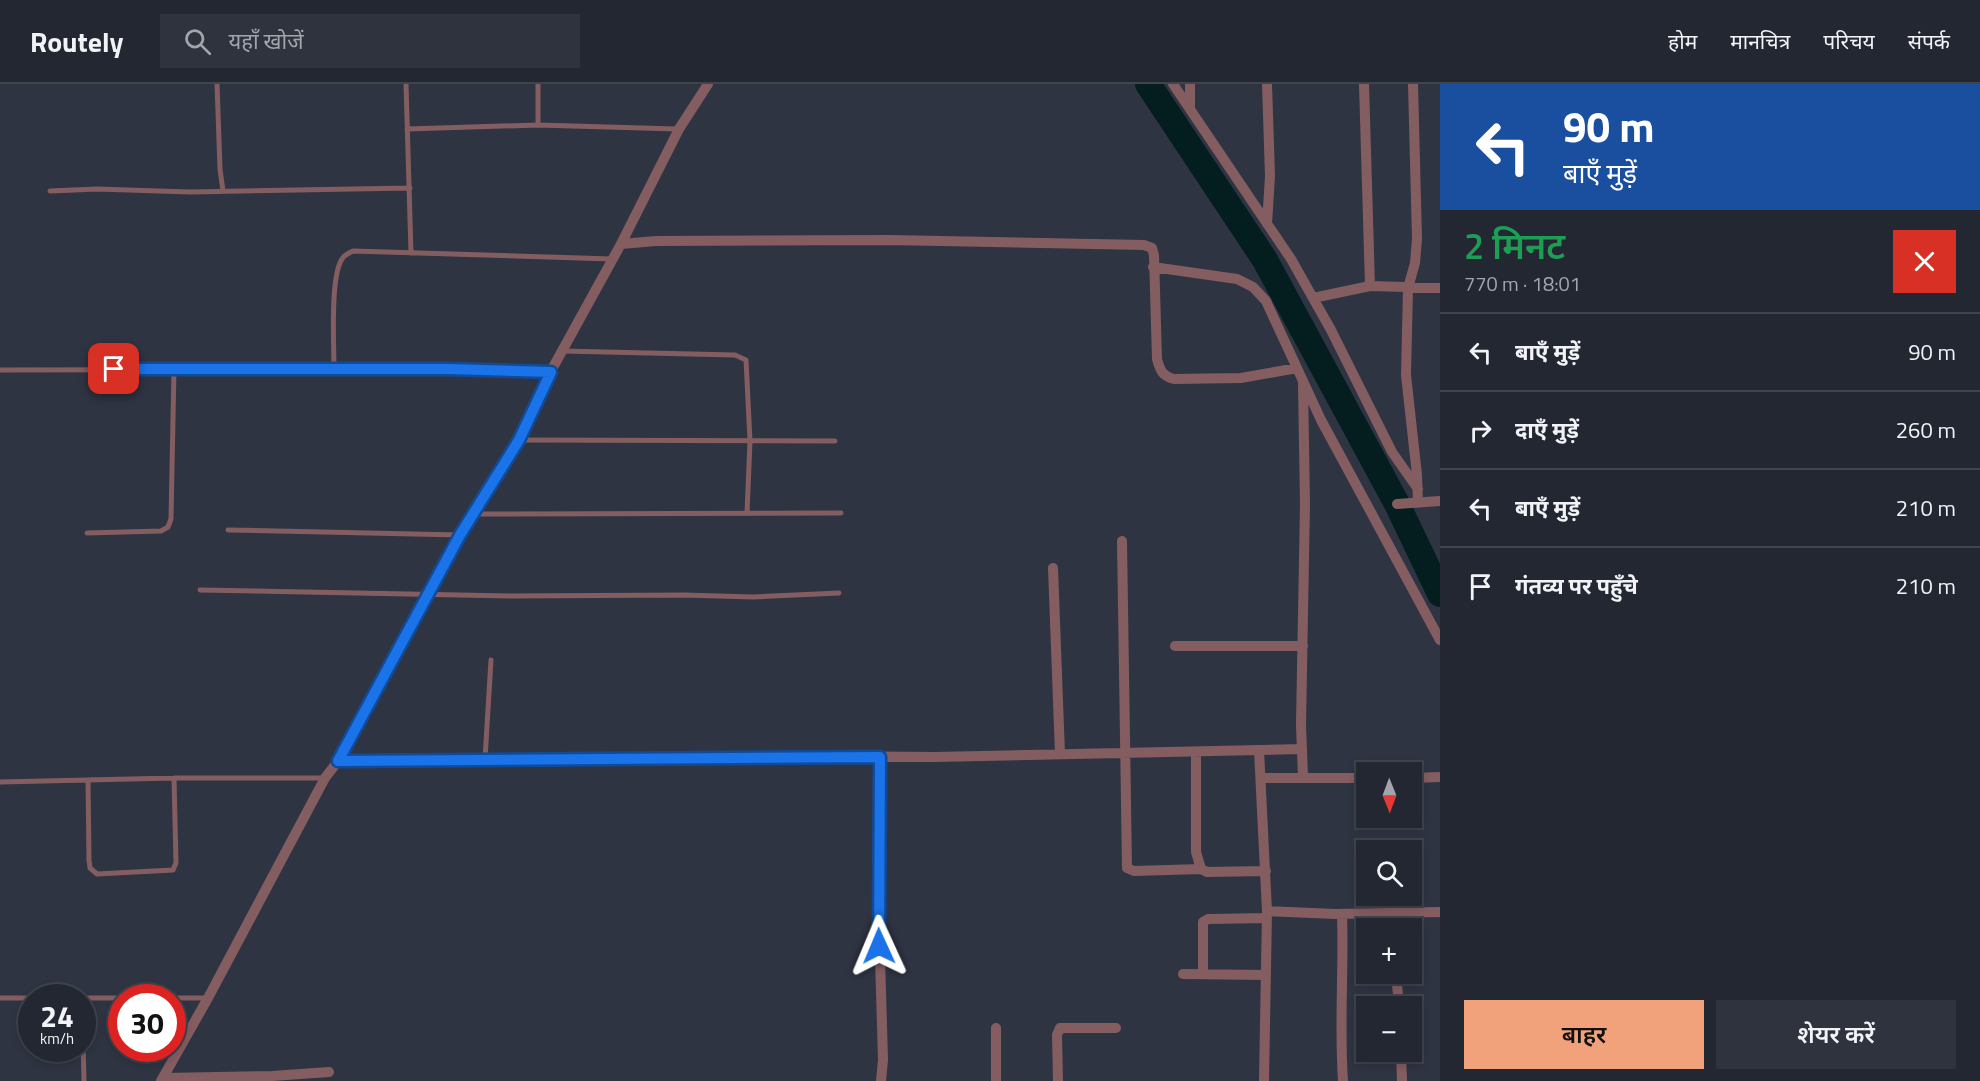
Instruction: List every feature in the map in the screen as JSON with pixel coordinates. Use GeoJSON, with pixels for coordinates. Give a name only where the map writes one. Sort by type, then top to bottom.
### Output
{"type":"FeatureCollection","features":[{"type":"Feature","properties":{"kind":"street"},"geometry":{"type":"LineString","coordinates":[[162,1080],[325,778],[338,761],[460,535],[519,440],[551,372],[621,244],[679,129],[708,84]]}},
{"type":"Feature","properties":{"kind":"street"},"geometry":{"type":"LineString","coordinates":[[1173,84],[1292,259],[1392,452],[1418,489]]}},
{"type":"Feature","properties":{"kind":"street"},"geometry":{"type":"LineString","coordinates":[[1190,84],[1190,108]]}},
{"type":"Feature","properties":{"kind":"street"},"geometry":{"type":"LineString","coordinates":[[1267,224],[1270,176],[1268,84]]}},
{"type":"Feature","properties":{"kind":"street"},"geometry":{"type":"LineString","coordinates":[[1364,84],[1370,286]]}},
{"type":"Feature","properties":{"kind":"street"},"geometry":{"type":"LineString","coordinates":[[1413,84],[1417,239],[1415,263],[1408,288],[1406,375],[1418,503]]}},
{"type":"Feature","properties":{"kind":"street"},"geometry":{"type":"LineString","coordinates":[[621,244],[656,241],[890,240],[1144,245],[1152,248],[1154,255],[1157,359],[1160,372],[1167,377],[1241,378],[1297,368]]}},
{"type":"Feature","properties":{"kind":"street"},"geometry":{"type":"LineString","coordinates":[[1154,267],[1237,279],[1253,287],[1266,301],[1321,420],[1440,640]]}},
{"type":"Feature","properties":{"kind":"street"},"geometry":{"type":"LineString","coordinates":[[1313,298],[1370,286],[1440,288]]}},
{"type":"Feature","properties":{"kind":"street"},"geometry":{"type":"LineString","coordinates":[[1303,380],[1305,504],[1303,777]]}},
{"type":"Feature","properties":{"kind":"street"},"geometry":{"type":"LineString","coordinates":[[1397,504],[1440,501]]}},
{"type":"Feature","properties":{"kind":"street"},"geometry":{"type":"LineString","coordinates":[[1122,541],[1127,868],[1134,871],[1201,869],[1207,872],[1266,871]]}},
{"type":"Feature","properties":{"kind":"street"},"geometry":{"type":"LineString","coordinates":[[1053,568],[1060,754]]}},
{"type":"Feature","properties":{"kind":"street"},"geometry":{"type":"LineString","coordinates":[[1175,646],[1303,646]]}},
{"type":"Feature","properties":{"kind":"street"},"geometry":{"type":"LineString","coordinates":[[338,761],[880,757],[1302,749]]}},
{"type":"Feature","properties":{"kind":"street"},"geometry":{"type":"LineString","coordinates":[[1259,750],[1267,914],[1264,1081]]}},
{"type":"Feature","properties":{"kind":"street"},"geometry":{"type":"LineString","coordinates":[[1196,752],[1197,852],[1201,869]]}},
{"type":"Feature","properties":{"kind":"street"},"geometry":{"type":"LineString","coordinates":[[880,757],[879,923],[883,1060],[881,1081]]}},
{"type":"Feature","properties":{"kind":"street"},"geometry":{"type":"LineString","coordinates":[[1422,778],[1440,777]]}},
{"type":"Feature","properties":{"kind":"street"},"geometry":{"type":"LineString","coordinates":[[1262,778],[1356,778]]}},
{"type":"Feature","properties":{"kind":"street"},"geometry":{"type":"LineString","coordinates":[[1394,912],[1394,918]]}},
{"type":"Feature","properties":{"kind":"street"},"geometry":{"type":"LineString","coordinates":[[1203,975],[1203,922],[1208,919],[1267,914],[1440,912]]}},
{"type":"Feature","properties":{"kind":"street"},"geometry":{"type":"LineString","coordinates":[[1342,914],[1341,1049],[1343,1081]]}},
{"type":"Feature","properties":{"kind":"street"},"geometry":{"type":"LineString","coordinates":[[1183,974],[1265,975]]}},
{"type":"Feature","properties":{"kind":"street"},"geometry":{"type":"LineString","coordinates":[[1058,1081],[1057,1035],[1060,1028],[1065,1026],[1116,1028]]}},
{"type":"Feature","properties":{"kind":"street"},"geometry":{"type":"LineString","coordinates":[[996,1028],[996,1081]]}},
{"type":"Feature","properties":{"kind":"street"},"geometry":{"type":"LineString","coordinates":[[1401,1062],[1402,1081]]}},
{"type":"Feature","properties":{"kind":"street"},"geometry":{"type":"LineString","coordinates":[[162,1080],[329,1072]]}},
{"type":"Feature","properties":{"kind":"lane"},"geometry":{"type":"LineString","coordinates":[[217,84],[223,191]]}},
{"type":"Feature","properties":{"kind":"lane"},"geometry":{"type":"LineString","coordinates":[[406,84],[411,253]]}},
{"type":"Feature","properties":{"kind":"lane"},"geometry":{"type":"LineString","coordinates":[[538,84],[538,125]]}},
{"type":"Feature","properties":{"kind":"lane"},"geometry":{"type":"LineString","coordinates":[[407,129],[538,125],[679,129]]}},
{"type":"Feature","properties":{"kind":"lane"},"geometry":{"type":"LineString","coordinates":[[50,191],[410,188]]}},
{"type":"Feature","properties":{"kind":"lane"},"geometry":{"type":"LineString","coordinates":[[334,370],[335,288],[338,267],[343,257],[353,251],[612,260]]}},
{"type":"Feature","properties":{"kind":"lane"},"geometry":{"type":"LineString","coordinates":[[562,351],[741,356],[746,360],[750,441],[747,513]]}},
{"type":"Feature","properties":{"kind":"lane"},"geometry":{"type":"LineString","coordinates":[[87,533],[161,531],[168,527],[171,519],[174,369]]}},
{"type":"Feature","properties":{"kind":"lane"},"geometry":{"type":"LineString","coordinates":[[0,370],[551,372]]}},
{"type":"Feature","properties":{"kind":"lane"},"geometry":{"type":"LineString","coordinates":[[519,440],[835,441]]}},
{"type":"Feature","properties":{"kind":"lane"},"geometry":{"type":"LineString","coordinates":[[473,514],[841,513]]}},
{"type":"Feature","properties":{"kind":"lane"},"geometry":{"type":"LineString","coordinates":[[228,530],[460,535]]}},
{"type":"Feature","properties":{"kind":"lane"},"geometry":{"type":"LineString","coordinates":[[200,590],[753,597],[839,593]]}},
{"type":"Feature","properties":{"kind":"lane"},"geometry":{"type":"LineString","coordinates":[[485,761],[491,660]]}},
{"type":"Feature","properties":{"kind":"lane"},"geometry":{"type":"LineString","coordinates":[[0,783],[174,778],[325,778]]}},
{"type":"Feature","properties":{"kind":"lane"},"geometry":{"type":"LineString","coordinates":[[88,780],[89,860],[90,868],[97,874],[173,870],[176,863],[174,778]]}},
{"type":"Feature","properties":{"kind":"lane"},"geometry":{"type":"LineString","coordinates":[[0,998],[18,998]]}},
{"type":"Feature","properties":{"kind":"lane"},"geometry":{"type":"LineString","coordinates":[[186,998],[208,998]]}},
{"type":"Feature","properties":{"kind":"lane"},"geometry":{"type":"LineString","coordinates":[[84,1062],[84,1081]]}},
{"type":"Feature","properties":{"kind":"waterway"},"geometry":{"type":"LineString","coordinates":[[1148,84],[1265,260],[1397,504],[1440,594]]}},
{"type":"Feature","properties":{"kind":"route"},"geometry":{"type":"LineString","coordinates":[[114,369],[282,371],[448,369],[551,372],[519,440],[460,535],[338,761],[880,757],[879,946]]}}]}
